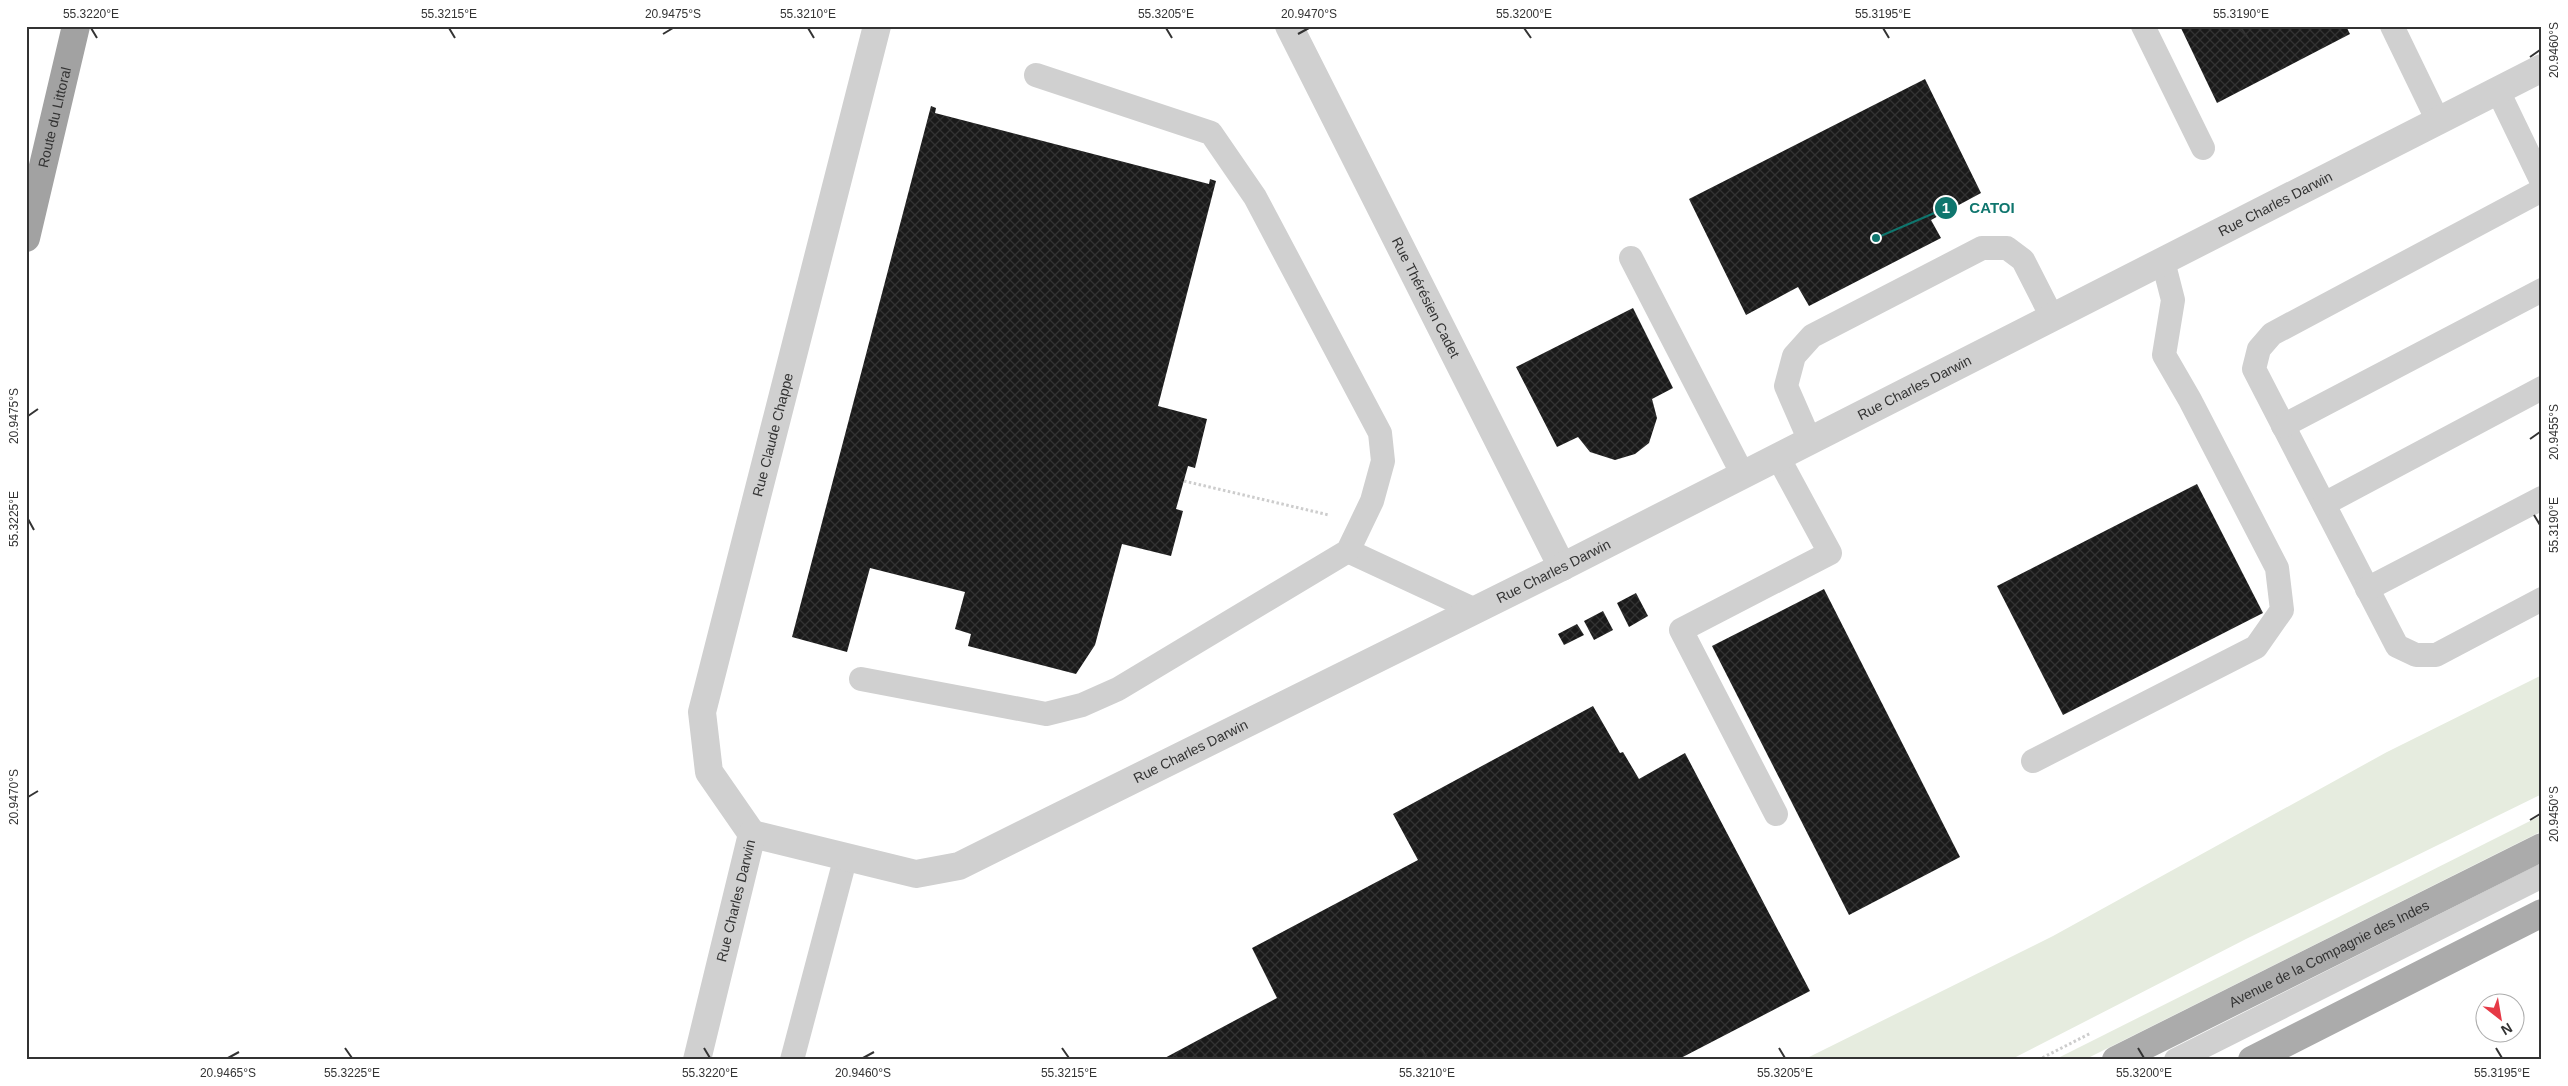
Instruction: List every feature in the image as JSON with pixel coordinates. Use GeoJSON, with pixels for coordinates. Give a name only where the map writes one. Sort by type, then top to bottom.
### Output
{"type":"FeatureCollection","features":[{"type":"Feature","properties":{"kind":"highway","name":"Route du Littoral"},"geometry":{"type":"LineString","coordinates":[[26,238],[76,26]]}},
{"type":"Feature","properties":{"kind":"main road","name":"Avenue de la Compagnie des Indes"},"geometry":{"type":"LineString","coordinates":[[2116,1060],[2542,847]]}},
{"type":"Feature","properties":{"kind":"main road"},"geometry":{"type":"LineString","coordinates":[[2252,1060],[2542,913]]}},
{"type":"Feature","properties":{"kind":"street","name":"Rue Claude Chappe"},"geometry":{"type":"LineString","coordinates":[[752,834],[709,772],[702,712],[876,26]]}},
{"type":"Feature","properties":{"kind":"street","name":"Rue Thérésien Cadet"},"geometry":{"type":"LineString","coordinates":[[1289,26],[1562,567]]}},
{"type":"Feature","properties":{"kind":"street","name":"Rue Charles Darwin"},"geometry":{"type":"LineString","coordinates":[[697,1060],[752,834],[916,874],[958,866],[1562,567],[2498,90],[2538,75]]}},
{"type":"Feature","properties":{"kind":"lane"},"geometry":{"type":"LineString","coordinates":[[2143,26],[2203,148]]}},
{"type":"Feature","properties":{"kind":"lane"},"geometry":{"type":"LineString","coordinates":[[2392,26],[2438,121]]}},
{"type":"Feature","properties":{"kind":"lane"},"geometry":{"type":"LineString","coordinates":[[861,679],[1046,714],[1082,704],[1118,689],[1348,551],[1372,501],[1383,461],[1380,434],[1255,196],[1211,134],[1036,75]]}},
{"type":"Feature","properties":{"kind":"lane"},"geometry":{"type":"LineString","coordinates":[[2498,90],[2542,182]]}},
{"type":"Feature","properties":{"kind":"lane"},"geometry":{"type":"LineString","coordinates":[[2542,190],[2272,334],[2259,349],[2254,369],[2397,646],[2416,655],[2436,655],[2542,599]]}},
{"type":"Feature","properties":{"kind":"lane"},"geometry":{"type":"LineString","coordinates":[[1810,441],[1786,386],[1794,356],[1800,349],[1812,336],[1982,248],[2008,248],[2023,260],[2052,317]]}},
{"type":"Feature","properties":{"kind":"lane"},"geometry":{"type":"LineString","coordinates":[[1631,258],[1743,475]]}},
{"type":"Feature","properties":{"kind":"lane"},"geometry":{"type":"LineString","coordinates":[[2033,761],[2256,647],[2282,610],[2277,568],[2190,400],[2164,354],[2173,300],[2163,261]]}},
{"type":"Feature","properties":{"kind":"lane"},"geometry":{"type":"LineString","coordinates":[[2283,426],[2542,290]]}},
{"type":"Feature","properties":{"kind":"lane"},"geometry":{"type":"LineString","coordinates":[[2324,504],[2542,388]]}},
{"type":"Feature","properties":{"kind":"lane"},"geometry":{"type":"LineString","coordinates":[[1776,814],[1682,630],[1830,553],[1778,457]]}},
{"type":"Feature","properties":{"kind":"lane"},"geometry":{"type":"LineString","coordinates":[[2367,589],[2542,498]]}},
{"type":"Feature","properties":{"kind":"lane"},"geometry":{"type":"LineString","coordinates":[[1348,551],[1475,610]]}},
{"type":"Feature","properties":{"kind":"lane"},"geometry":{"type":"LineString","coordinates":[[792,1060],[846,856]]}},
{"type":"Feature","properties":{"kind":"lane","name":"Avenue de la Compagnie des Indes"},"geometry":{"type":"LineString","coordinates":[[2176,1060],[2542,876]]}},
{"type":"Feature","properties":{"kind":"path"},"geometry":{"type":"LineString","coordinates":[[1184,481],[1362,522]]}},
{"type":"Feature","properties":{"kind":"shaded area"},"geometry":{"type":"Polygon","coordinates":[[[2542,675],[2542,794],[2246,939],[2010,1060],[1803,1060],[2053,936],[2387,752],[2542,675]]]}},
{"type":"Feature","properties":{"kind":"shaded area"},"geometry":{"type":"Polygon","coordinates":[[[2542,815],[2542,831],[2084,1060],[2054,1060],[2542,815]]]}},
{"type":"Feature","properties":{"kind":"building"},"geometry":{"type":"Polygon","coordinates":[[[2180,26],[2346,26],[2350,34],[2217,103],[2180,26]]]}},
{"type":"Feature","properties":{"kind":"building"},"geometry":{"type":"Polygon","coordinates":[[[1925,79],[1981,193],[1931,220],[1941,238],[1809,306],[1798,287],[1746,315],[1689,199],[1925,79]]]}},
{"type":"Feature","properties":{"kind":"building"},"geometry":{"type":"Polygon","coordinates":[[[931,106],[936,108],[935,113],[1209,184],[1210,179],[1216,181],[1158,406],[1207,419],[1195,468],[1188,466],[1176,509],[1183,511],[1171,556],[1122,544],[1095,645],[1076,674],[968,646],[971,634],[955,629],[965,592],[870,568],[847,652],[792,637],[931,106]]]}},
{"type":"Feature","properties":{"kind":"building"},"geometry":{"type":"Polygon","coordinates":[[[1633,308],[1673,388],[1652,399],[1657,418],[1649,443],[1635,454],[1615,460],[1590,452],[1578,437],[1557,447],[1516,367],[1633,308]]]}},
{"type":"Feature","properties":{"kind":"building"},"geometry":{"type":"Polygon","coordinates":[[[2197,484],[2263,613],[2063,715],[1997,586],[2197,484]]]}},
{"type":"Feature","properties":{"kind":"building"},"geometry":{"type":"Polygon","coordinates":[[[1824,589],[1960,857],[1849,915],[1712,646],[1824,589]]]}},
{"type":"Feature","properties":{"kind":"building"},"geometry":{"type":"Polygon","coordinates":[[[1636,593],[1648,616],[1629,627],[1617,603],[1636,593]]]}},
{"type":"Feature","properties":{"kind":"building"},"geometry":{"type":"Polygon","coordinates":[[[1603,611],[1613,630],[1594,640],[1584,621],[1603,611]]]}},
{"type":"Feature","properties":{"kind":"building"},"geometry":{"type":"Polygon","coordinates":[[[1577,624],[1584,635],[1564,645],[1558,634],[1577,624]]]}},
{"type":"Feature","properties":{"kind":"building"},"geometry":{"type":"Polygon","coordinates":[[[1593,706],[1620,753],[1623,752],[1639,779],[1685,753],[1810,991],[1677,1060],[1161,1060],[1277,998],[1252,948],[1418,860],[1393,814],[1593,706]]]}},
{"type":"Feature","properties":{"kind":"place","name":"CATOI"},"geometry":{"type":"Point","coordinates":[1876,238]}}]}
